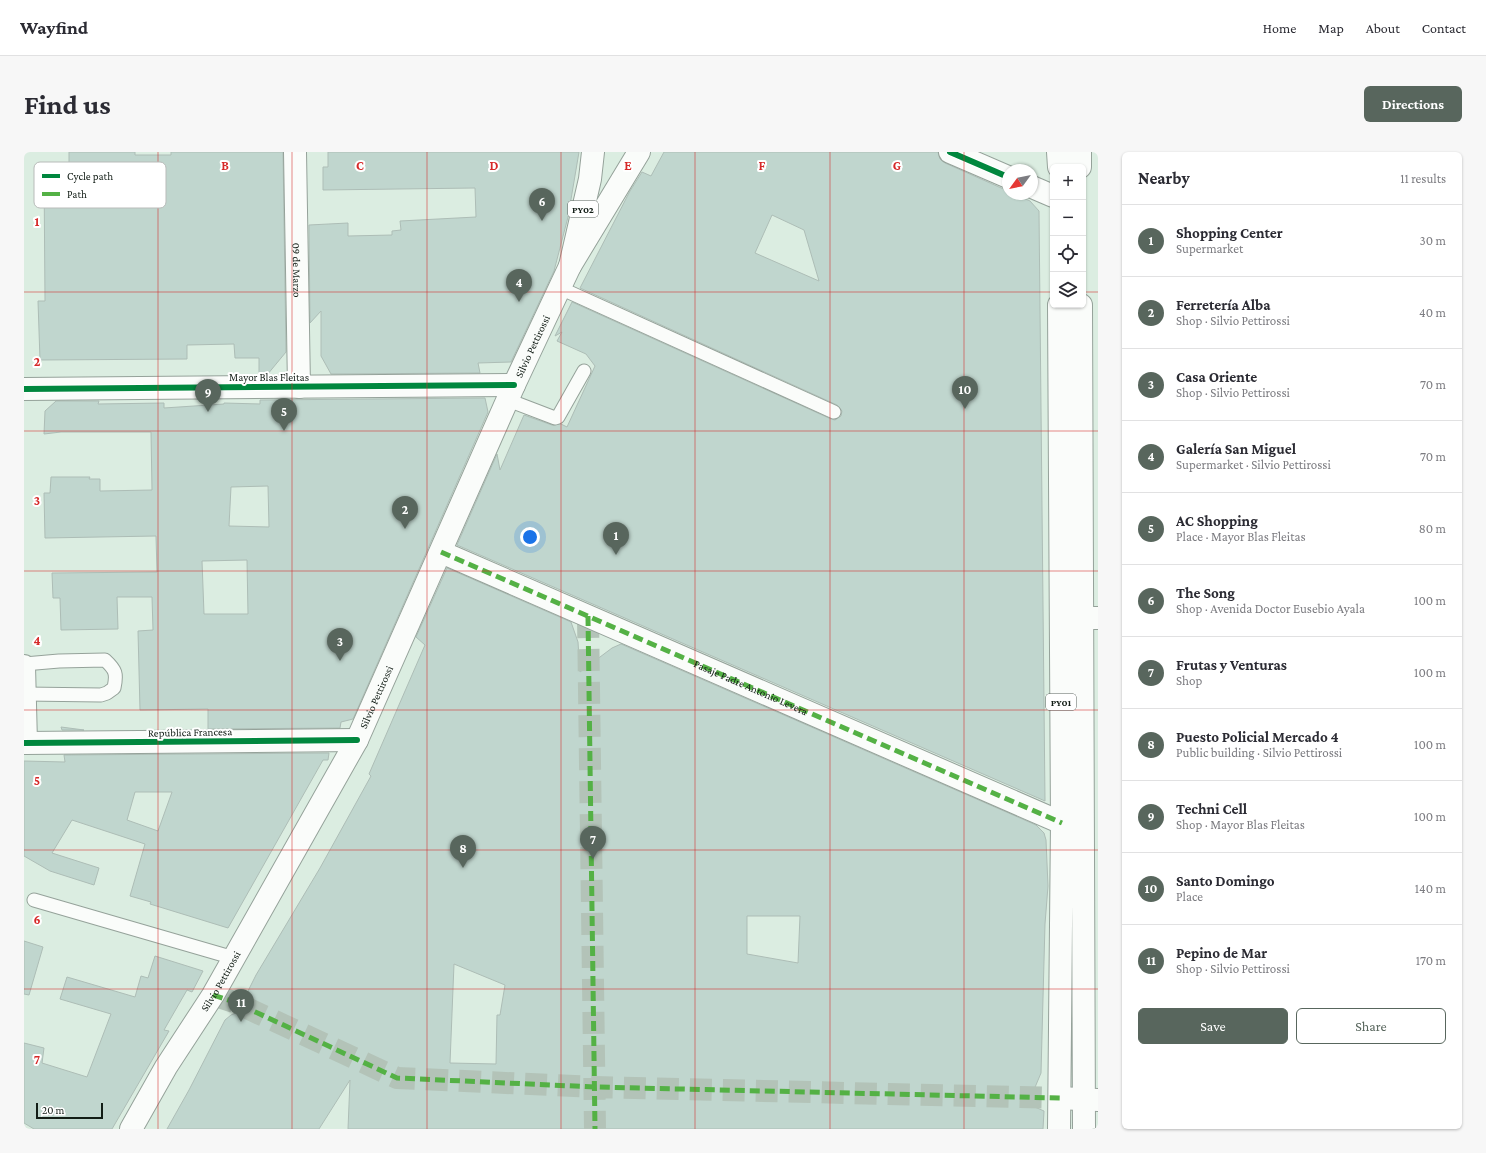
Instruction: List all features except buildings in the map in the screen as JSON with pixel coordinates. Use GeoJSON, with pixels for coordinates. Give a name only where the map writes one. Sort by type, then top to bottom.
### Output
{"type":"FeatureCollection","features":[{"type":"Feature","properties":{"kind":"main road","name":"09 de Marzo"},"geometry":{"type":"LineString","coordinates":[[295,152],[299,387]]}},
{"type":"Feature","properties":{"kind":"main road","name":"PY02"},"geometry":{"type":"LineString","coordinates":[[570,266],[590,179],[593,152]]}},
{"type":"Feature","properties":{"kind":"main road"},"geometry":{"type":"LineString","coordinates":[[570,266],[639,152]]}},
{"type":"Feature","properties":{"kind":"main road"},"geometry":{"type":"LineString","coordinates":[[950,152],[1002,174]]}},
{"type":"Feature","properties":{"kind":"main road"},"geometry":{"type":"LineString","coordinates":[[1058,152],[1058,164]]}},
{"type":"Feature","properties":{"kind":"main road"},"geometry":{"type":"LineString","coordinates":[[1080,152],[1080,164]]}},
{"type":"Feature","properties":{"kind":"main road"},"geometry":{"type":"LineString","coordinates":[[1038,190],[1050,195]]}},
{"type":"Feature","properties":{"kind":"main road","name":"Silvio Pettirossi"},"geometry":{"type":"LineString","coordinates":[[131,1129],[166,1067],[213,995],[357,740],[511,393],[570,266]]}},
{"type":"Feature","properties":{"kind":"main road","name":"PY01"},"geometry":{"type":"LineString","coordinates":[[1059,308],[1062,823],[1059,1129]]}},
{"type":"Feature","properties":{"kind":"main road","name":"PY01"},"geometry":{"type":"LineString","coordinates":[[1081,308],[1090,618],[1092,1100],[1084,1129]]}},
{"type":"Feature","properties":{"kind":"main road","name":"Mayor Blas Fleitas"},"geometry":{"type":"LineString","coordinates":[[24,389],[299,387],[511,393]]}},
{"type":"Feature","properties":{"kind":"main road","name":"Pasaje Padre Antonio Levera"},"geometry":{"type":"LineString","coordinates":[[440,552],[1062,823]]}},
{"type":"Feature","properties":{"kind":"main road"},"geometry":{"type":"LineString","coordinates":[[1061,618],[1090,618]]}},
{"type":"Feature","properties":{"kind":"main road"},"geometry":{"type":"LineString","coordinates":[[24,665],[25,743]]}},
{"type":"Feature","properties":{"kind":"main road","name":"República Francesa"},"geometry":{"type":"LineString","coordinates":[[25,743],[357,740]]}},
{"type":"Feature","properties":{"kind":"main road"},"geometry":{"type":"LineString","coordinates":[[1060,1098],[1092,1100]]}},
{"type":"Feature","properties":{"kind":"lane"},"geometry":{"type":"LineString","coordinates":[[560,288],[834,412]]}},
{"type":"Feature","properties":{"kind":"lane"},"geometry":{"type":"LineString","coordinates":[[511,393],[555,418],[558,417],[584,371]]}},
{"type":"Feature","properties":{"kind":"lane"},"geometry":{"type":"LineString","coordinates":[[24,665],[59,661],[105,660],[114,668],[116,677],[114,688],[108,693],[25,694]]}},
{"type":"Feature","properties":{"kind":"lane"},"geometry":{"type":"LineString","coordinates":[[34,900],[234,958]]}},
{"type":"Feature","properties":{"kind":"tunnel"},"geometry":{"type":"LineString","coordinates":[[588,616],[595,1129]]}},
{"type":"Feature","properties":{"kind":"tunnel"},"geometry":{"type":"LineString","coordinates":[[213,995],[234,1002],[397,1078],[595,1087],[1060,1098]]}},
{"type":"Feature","properties":{"kind":"marked path"},"geometry":{"type":"LineString","coordinates":[[441,552],[1062,823]]}},
{"type":"Feature","properties":{"kind":"marked path"},"geometry":{"type":"LineString","coordinates":[[588,616],[595,1129]]}},
{"type":"Feature","properties":{"kind":"marked path"},"geometry":{"type":"LineString","coordinates":[[213,995],[234,1002],[397,1078],[595,1087],[1060,1098]]}},
{"type":"Feature","properties":{"kind":"cycle path"},"geometry":{"type":"LineString","coordinates":[[950,152],[1002,174]]}},
{"type":"Feature","properties":{"kind":"cycle path"},"geometry":{"type":"LineString","coordinates":[[24,389],[514,385]]}},
{"type":"Feature","properties":{"kind":"cycle path"},"geometry":{"type":"LineString","coordinates":[[24,743],[357,740]]}},
{"type":"Feature","properties":{"kind":"place","name":"The Song"},"geometry":{"type":"Point","coordinates":[542,221]}},
{"type":"Feature","properties":{"kind":"place","name":"Galería San Miguel"},"geometry":{"type":"Point","coordinates":[519,302]}},
{"type":"Feature","properties":{"kind":"place","name":"Santo Domingo"},"geometry":{"type":"Point","coordinates":[965,409]}},
{"type":"Feature","properties":{"kind":"place","name":"Techni Cell"},"geometry":{"type":"Point","coordinates":[208,412]}},
{"type":"Feature","properties":{"kind":"place","name":"AC Shopping"},"geometry":{"type":"Point","coordinates":[284,431]}},
{"type":"Feature","properties":{"kind":"place","name":"Ferretería Alba"},"geometry":{"type":"Point","coordinates":[405,529]}},
{"type":"Feature","properties":{"kind":"place","name":"Shopping Center"},"geometry":{"type":"Point","coordinates":[616,555]}},
{"type":"Feature","properties":{"kind":"place","name":"Casa Oriente"},"geometry":{"type":"Point","coordinates":[340,661]}},
{"type":"Feature","properties":{"kind":"place","name":"Frutas y Venturas"},"geometry":{"type":"Point","coordinates":[593,859]}},
{"type":"Feature","properties":{"kind":"place","name":"Puesto Policial Mercado 4"},"geometry":{"type":"Point","coordinates":[463,868]}},
{"type":"Feature","properties":{"kind":"place","name":"Pepino de Mar"},"geometry":{"type":"Point","coordinates":[241,1022]}}]}
